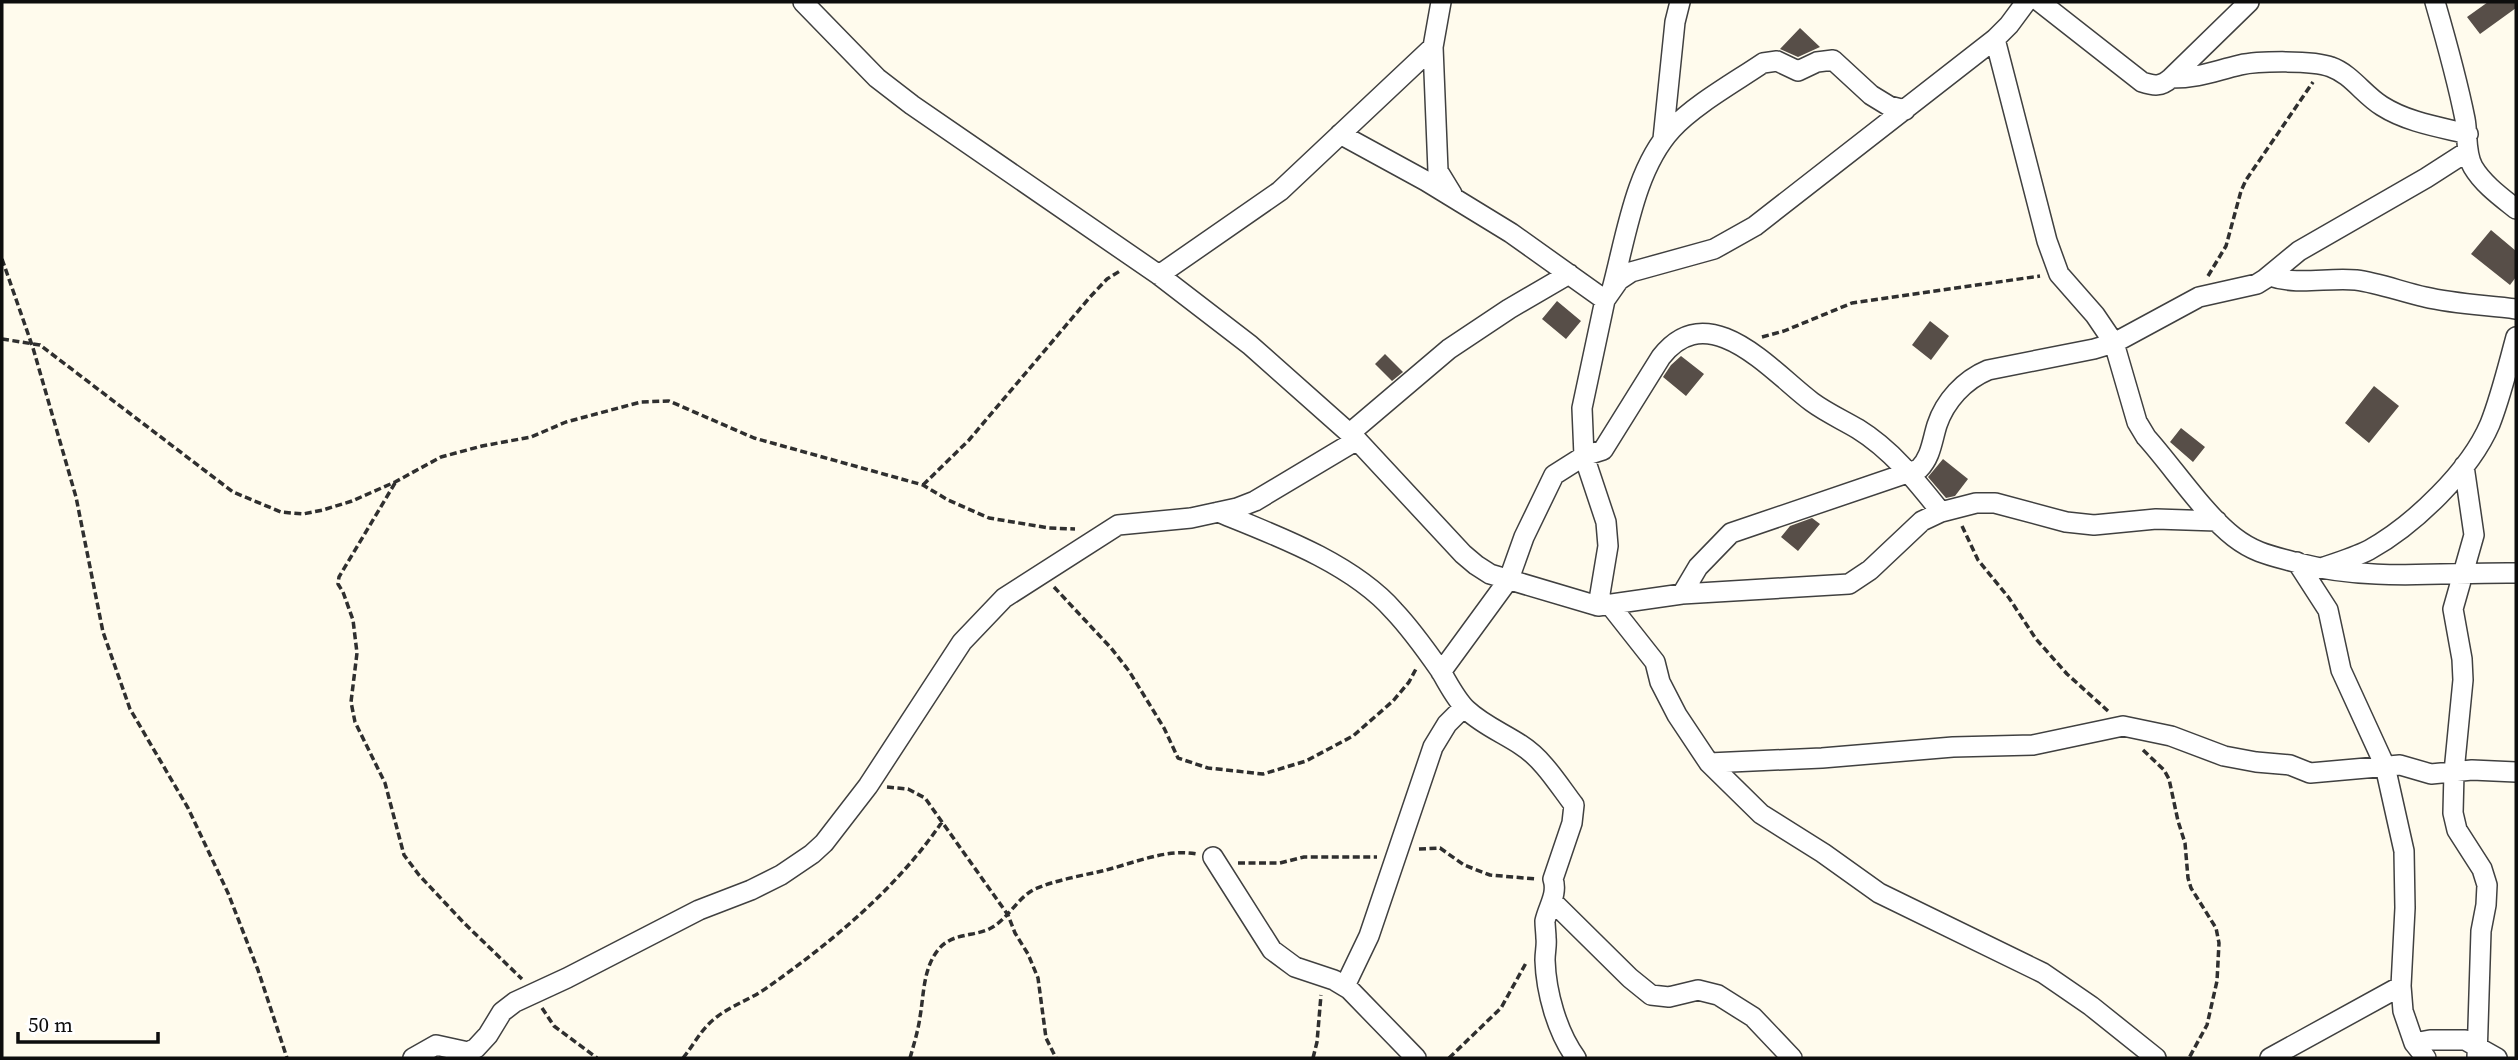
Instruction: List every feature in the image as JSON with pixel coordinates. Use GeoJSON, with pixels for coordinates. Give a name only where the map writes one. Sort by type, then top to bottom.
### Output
{"type":"FeatureCollection","features":[{"type":"Feature","properties":{"kind":"street"},"geometry":{"type":"LineString","coordinates":[[803,2],[877,78],[903,98],[1158,275],[1250,345],[1354,437],[1469,560],[1482,570],[1604,605],[1682,594],[1849,584],[1870,570],[1922,521],[1941,512],[1976,503],[1995,503],[2066,522],[2094,525],[2156,519],[2217,521]]}},
{"type":"Feature","properties":{"kind":"street"},"geometry":{"type":"LineString","coordinates":[[1441,2],[1433,47],[1438,171],[1443,183],[1457,201]]}},
{"type":"Feature","properties":{"kind":"street"},"geometry":{"type":"LineString","coordinates":[[1664,139],[1675,23],[1680,2]]}},
{"type":"Feature","properties":{"kind":"street"},"geometry":{"type":"LineString","coordinates":[[1609,294],[1619,280],[1631,272],[1714,249],[1740,235],[1815,181],[1995,39],[2026,2]]}},
{"type":"Feature","properties":{"kind":"street"},"geometry":{"type":"LineString","coordinates":[[2040,2],[2142,82],[2155,86],[2166,83],[2249,2]]}},
{"type":"Feature","properties":{"kind":"street"},"geometry":{"type":"LineString","coordinates":[[2435,2],[2472,166],[2516,209]]}},
{"type":"Feature","properties":{"kind":"street"},"geometry":{"type":"LineString","coordinates":[[1995,39],[2047,241],[2059,274],[2095,315],[2113,343],[2137,422],[2146,437],[2217,521],[2232,536],[2263,555],[2320,569],[2377,576],[2516,573]]}},
{"type":"Feature","properties":{"kind":"street"},"geometry":{"type":"LineString","coordinates":[[1158,275],[1262,205],[1433,47]]}},
{"type":"Feature","properties":{"kind":"street"},"geometry":{"type":"LineString","coordinates":[[1905,110],[1889,106],[1871,95],[1833,60],[1817,62],[1798,71],[1772,60],[1763,63],[1684,118],[1664,139],[1642,178],[1609,294],[1581,408],[1584,456],[1606,522],[1608,546],[1604,605],[1655,662],[1660,682],[1677,715],[1709,763],[1761,814],[1879,893],[2043,973],[2091,1006],[2155,1058]]}},
{"type":"Feature","properties":{"kind":"street"},"geometry":{"type":"LineString","coordinates":[[2171,78],[2208,75],[2250,64],[2303,63],[2324,66],[2340,72],[2375,102],[2395,114],[2468,143]]}},
{"type":"Feature","properties":{"kind":"street"},"geometry":{"type":"LineString","coordinates":[[1340,134],[1511,233],[1569,274],[1609,294]]}},
{"type":"Feature","properties":{"kind":"street"},"geometry":{"type":"LineString","coordinates":[[1682,594],[1698,567],[1731,533],[1919,469],[1929,455],[1943,409],[1962,386],[1976,375],[2113,343],[2199,297],[2257,284],[2299,251],[2426,178],[2468,143]]}},
{"type":"Feature","properties":{"kind":"street"},"geometry":{"type":"LineString","coordinates":[[413,1058],[436,1045],[468,1052],[476,1048],[488,1035],[502,1012],[515,1002],[699,910],[781,875],[824,843],[868,786],[962,642],[1004,598],[1118,526],[1191,518],[1255,501],[1354,437],[1448,349],[1569,274]]}},
{"type":"Feature","properties":{"kind":"street"},"geometry":{"type":"LineString","coordinates":[[2270,276],[2303,282],[2344,279],[2360,281],[2427,298],[2516,309]]}},
{"type":"Feature","properties":{"kind":"street"},"geometry":{"type":"LineString","coordinates":[[1440,671],[1509,579],[1549,481],[1584,456],[1603,450],[1661,356],[1678,339],[1696,333],[1730,340],[1759,356],[1813,403],[1860,430],[1910,472],[1941,512]]}},
{"type":"Feature","properties":{"kind":"street"},"geometry":{"type":"LineString","coordinates":[[2320,569],[2368,550],[2392,535],[2425,508],[2464,466],[2489,426],[2516,337]]}},
{"type":"Feature","properties":{"kind":"street"},"geometry":{"type":"LineString","coordinates":[[2464,466],[2474,535],[2453,609],[2463,670],[2453,813],[2457,830],[2482,869],[2487,885],[2481,931],[2477,1052]]}},
{"type":"Feature","properties":{"kind":"street"},"geometry":{"type":"LineString","coordinates":[[1218,512],[1293,542],[1355,578],[1393,609],[1426,650],[1464,708],[1476,719],[1523,746],[1549,771],[1574,805],[1572,823],[1553,879],[1553,902],[1545,922],[1546,974],[1565,1044],[1576,1058]]}},
{"type":"Feature","properties":{"kind":"street"},"geometry":{"type":"LineString","coordinates":[[2297,562],[2328,610],[2341,670],[2385,766],[2404,863],[2405,941],[2401,986],[2403,1011],[2420,1050],[2430,1040],[2465,1040],[2477,1052],[2497,1058]]}},
{"type":"Feature","properties":{"kind":"street"},"geometry":{"type":"LineString","coordinates":[[1345,986],[1369,936],[1433,747],[1447,724],[1464,708]]}},
{"type":"Feature","properties":{"kind":"street"},"geometry":{"type":"LineString","coordinates":[[1709,763],[2033,744],[2123,726],[2181,739],[2233,758],[2290,765],[2310,774],[2400,765],[2431,774],[2472,770],[2516,772]]}},
{"type":"Feature","properties":{"kind":"street"},"geometry":{"type":"LineString","coordinates":[[1213,857],[1272,950],[1295,967],[1345,986],[1364,1001],[1416,1058]]}},
{"type":"Feature","properties":{"kind":"street"},"geometry":{"type":"LineString","coordinates":[[1553,902],[1630,978],[1651,995],[1669,997],[1698,990],[1718,995],[1753,1017],[1792,1058]]}},
{"type":"Feature","properties":{"kind":"street"},"geometry":{"type":"LineString","coordinates":[[2270,1058],[2401,986]]}},
{"type":"Feature","properties":{"kind":"path"},"geometry":{"type":"LineString","coordinates":[[2199,297],[2229,237],[2246,180],[2324,66]]}},
{"type":"Feature","properties":{"kind":"path"},"geometry":{"type":"LineString","coordinates":[[2,259],[76,497],[103,632],[130,709],[188,808],[228,893],[258,970],[287,1058]]}},
{"type":"Feature","properties":{"kind":"path"},"geometry":{"type":"LineString","coordinates":[[923,485],[969,440],[1048,344],[1107,279],[1139,262]]}},
{"type":"Feature","properties":{"kind":"path"},"geometry":{"type":"LineString","coordinates":[[1730,340],[1771,336],[1852,303],[2059,274]]}},
{"type":"Feature","properties":{"kind":"path"},"geometry":{"type":"LineString","coordinates":[[2,338],[30,342],[46,350],[220,483],[252,502],[281,512],[303,514],[352,501],[441,457],[531,437],[566,422],[641,402],[669,401],[754,438],[923,485],[948,500],[989,518],[1049,528],[1109,531]]}},
{"type":"Feature","properties":{"kind":"path"},"geometry":{"type":"LineString","coordinates":[[395,482],[339,577],[338,584],[353,620],[357,653],[351,702],[355,722],[385,783],[404,855],[463,922],[536,992],[543,1011],[554,1026],[597,1058]]}},
{"type":"Feature","properties":{"kind":"path"},"geometry":{"type":"LineString","coordinates":[[1941,512],[1961,525],[1978,560],[2009,598],[2036,639],[2067,674],[2123,726],[2141,749],[2164,770],[2169,779],[2185,843],[2191,888],[2216,928],[2219,943],[2217,981],[2207,1025],[2189,1058]]}},
{"type":"Feature","properties":{"kind":"path"},"geometry":{"type":"LineString","coordinates":[[1042,574],[1111,648],[1164,728],[1178,758],[1208,768],[1263,774],[1306,761],[1353,736],[1404,689],[1426,650]]}},
{"type":"Feature","properties":{"kind":"path"},"geometry":{"type":"LineString","coordinates":[[868,786],[908,789],[925,798],[1008,915],[1038,978],[1046,1038],[1056,1058]]}},
{"type":"Feature","properties":{"kind":"path"},"geometry":{"type":"LineString","coordinates":[[683,1058],[712,1021],[766,989],[872,903],[921,853],[942,821]]}},
{"type":"Feature","properties":{"kind":"path"},"geometry":{"type":"LineString","coordinates":[[910,1058],[921,1013],[923,986],[938,950],[965,933],[991,928],[1033,890],[1069,878],[1173,853],[1187,852],[1244,865],[1280,863],[1304,858],[1384,856],[1440,848],[1464,865],[1490,875],[1553,879]]}},
{"type":"Feature","properties":{"kind":"path"},"geometry":{"type":"LineString","coordinates":[[1449,1058],[1501,1008],[1527,960]]}},
{"type":"Feature","properties":{"kind":"path"},"geometry":{"type":"LineString","coordinates":[[1312,1058],[1321,1011],[1322,976]]}},
{"type":"Feature","properties":{"kind":"building"},"geometry":{"type":"Polygon","coordinates":[[[2488,2],[2516,2],[2516,8],[2480,34],[2467,17],[2488,2]]]}},
{"type":"Feature","properties":{"kind":"building"},"geometry":{"type":"Polygon","coordinates":[[[1800,28],[1820,47],[1798,57],[1780,49],[1800,28]]]}},
{"type":"Feature","properties":{"kind":"building"},"geometry":{"type":"Polygon","coordinates":[[[2491,230],[2516,251],[2516,277],[2510,285],[2471,254],[2491,230]]]}},
{"type":"Feature","properties":{"kind":"building"},"geometry":{"type":"Polygon","coordinates":[[[1557,301],[1581,321],[1566,339],[1542,319],[1557,301]]]}},
{"type":"Feature","properties":{"kind":"building"},"geometry":{"type":"Polygon","coordinates":[[[1930,321],[1949,336],[1931,360],[1912,345],[1930,321]]]}},
{"type":"Feature","properties":{"kind":"building"},"geometry":{"type":"Polygon","coordinates":[[[1385,354],[1403,372],[1392,381],[1375,364],[1385,354]]]}},
{"type":"Feature","properties":{"kind":"building"},"geometry":{"type":"Polygon","coordinates":[[[1681,356],[1704,374],[1686,396],[1663,377],[1681,356]]]}},
{"type":"Feature","properties":{"kind":"building"},"geometry":{"type":"Polygon","coordinates":[[[2374,386],[2399,406],[2369,443],[2345,423],[2374,386]]]}},
{"type":"Feature","properties":{"kind":"building"},"geometry":{"type":"Polygon","coordinates":[[[2181,428],[2205,447],[2193,462],[2170,442],[2181,428]]]}},
{"type":"Feature","properties":{"kind":"building"},"geometry":{"type":"Polygon","coordinates":[[[1943,459],[1968,479],[1955,496],[1946,498],[1928,477],[1943,459]]]}},
{"type":"Feature","properties":{"kind":"building"},"geometry":{"type":"Polygon","coordinates":[[[1812,518],[1820,524],[1798,551],[1781,537],[1790,526],[1812,518]]]}}]}
